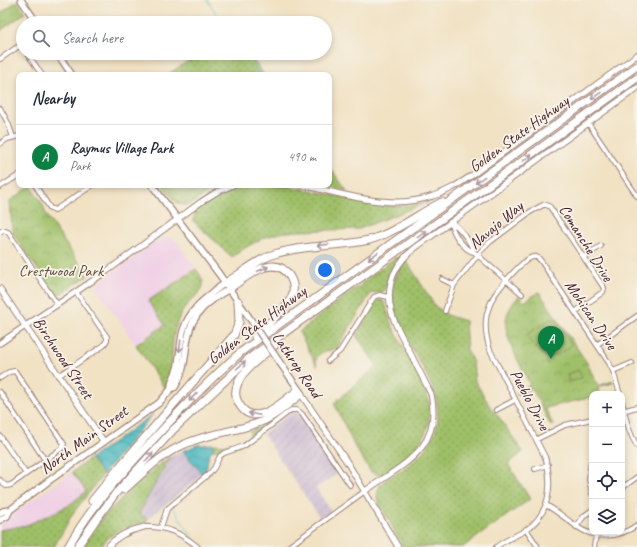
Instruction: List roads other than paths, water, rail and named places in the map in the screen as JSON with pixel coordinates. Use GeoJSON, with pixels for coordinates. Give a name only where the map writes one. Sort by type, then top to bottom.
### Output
{"type":"FeatureCollection","features":[{"type":"Feature","properties":{"kind":"highway","name":"Golden State Highway"},"geometry":{"type":"LineString","coordinates":[[66,547],[88,514],[112,485],[216,373],[241,352],[637,66]]}},
{"type":"Feature","properties":{"kind":"highway","name":"Golden State Highway"},"geometry":{"type":"LineString","coordinates":[[77,547],[116,493],[173,430],[248,359],[637,78]]}},
{"type":"Feature","properties":{"kind":"highway"},"geometry":{"type":"LineString","coordinates":[[227,286],[262,260],[278,253],[308,247],[352,243],[370,239],[381,235],[462,193]]}},
{"type":"Feature","properties":{"kind":"highway"},"geometry":{"type":"LineString","coordinates":[[300,392],[269,412],[260,415],[253,415],[243,410],[236,398],[238,381],[250,367],[278,342],[390,257]]}},
{"type":"Feature","properties":{"kind":"highway"},"geometry":{"type":"LineString","coordinates":[[227,286],[270,266],[274,266],[284,271],[290,276],[292,284],[292,295],[288,304],[241,352]]}},
{"type":"Feature","properties":{"kind":"highway"},"geometry":{"type":"LineString","coordinates":[[66,547],[70,535],[85,511],[111,477],[234,335],[239,322],[238,301]]}},
{"type":"Feature","properties":{"kind":"highway"},"geometry":{"type":"LineString","coordinates":[[103,510],[151,466],[172,450],[186,443],[210,435],[258,423],[272,416],[300,392]]}},
{"type":"Feature","properties":{"kind":"main road"},"geometry":{"type":"LineString","coordinates":[[21,0],[32,16]]}},
{"type":"Feature","properties":{"kind":"main road"},"geometry":{"type":"LineString","coordinates":[[62,60],[70,72]]}},
{"type":"Feature","properties":{"kind":"main road","name":"Lathrop Road"},"geometry":{"type":"LineString","coordinates":[[154,188],[238,301],[300,392]]}},
{"type":"Feature","properties":{"kind":"main road","name":"North Main Street"},"geometry":{"type":"LineString","coordinates":[[0,520],[7,516],[10,510],[159,403],[171,389],[178,365],[183,329],[186,322],[202,300],[227,286]]}},
{"type":"Feature","properties":{"kind":"main road","name":"North Main Street"},"geometry":{"type":"LineString","coordinates":[[0,513],[10,510]]}},
{"type":"Feature","properties":{"kind":"street"},"geometry":{"type":"LineString","coordinates":[[0,59],[16,48]]}},
{"type":"Feature","properties":{"kind":"street"},"geometry":{"type":"LineString","coordinates":[[316,188],[388,202],[406,202],[434,196],[454,187],[471,176],[637,55]]}},
{"type":"Feature","properties":{"kind":"street"},"geometry":{"type":"LineString","coordinates":[[32,60],[40,72]]}},
{"type":"Feature","properties":{"kind":"street"},"geometry":{"type":"LineString","coordinates":[[288,547],[418,453],[432,430],[434,420],[431,394],[392,315],[389,287],[394,271],[401,260],[451,222],[637,88]]}},
{"type":"Feature","properties":{"kind":"street"},"geometry":{"type":"LineString","coordinates":[[0,108],[13,137]]}},
{"type":"Feature","properties":{"kind":"street"},"geometry":{"type":"LineString","coordinates":[[588,123],[637,196]]}},
{"type":"Feature","properties":{"kind":"street"},"geometry":{"type":"LineString","coordinates":[[0,144],[16,136]]}},
{"type":"Feature","properties":{"kind":"street"},"geometry":{"type":"LineString","coordinates":[[0,187],[16,177]]}},
{"type":"Feature","properties":{"kind":"street"},"geometry":{"type":"LineString","coordinates":[[37,188],[50,208],[55,210],[88,188]]}},
{"type":"Feature","properties":{"kind":"street"},"geometry":{"type":"LineString","coordinates":[[0,343],[107,271],[208,198],[227,188]]}},
{"type":"Feature","properties":{"kind":"street","name":"Navajo Way"},"geometry":{"type":"LineString","coordinates":[[445,311],[454,285],[475,254],[530,212],[545,204]]}},
{"type":"Feature","properties":{"kind":"street","name":"Comanche Drive"},"geometry":{"type":"LineString","coordinates":[[545,204],[550,207],[604,288],[603,292],[575,312]]}},
{"type":"Feature","properties":{"kind":"street"},"geometry":{"type":"LineString","coordinates":[[451,222],[456,225],[472,247],[475,254],[522,294]]}},
{"type":"Feature","properties":{"kind":"street"},"geometry":{"type":"LineString","coordinates":[[0,232],[3,230],[8,232],[57,304]]}},
{"type":"Feature","properties":{"kind":"street"},"geometry":{"type":"LineString","coordinates":[[584,257],[601,246]]}},
{"type":"Feature","properties":{"kind":"street","name":"Pueblo Drive"},"geometry":{"type":"LineString","coordinates":[[496,547],[526,529],[540,515],[546,505],[550,482],[548,465],[491,352],[487,340],[486,330],[486,316],[496,293],[519,267],[533,257]]}},
{"type":"Feature","properties":{"kind":"street","name":"Mohican Drive"},"geometry":{"type":"LineString","coordinates":[[533,257],[537,257],[541,261],[598,344],[613,371],[619,391]]}},
{"type":"Feature","properties":{"kind":"street"},"geometry":{"type":"LineString","coordinates":[[442,278],[454,285]]}},
{"type":"Feature","properties":{"kind":"street","name":"Birchwood Street"},"geometry":{"type":"LineString","coordinates":[[0,289],[104,442]]}},
{"type":"Feature","properties":{"kind":"street"},"geometry":{"type":"LineString","coordinates":[[58,376],[103,346],[107,340],[76,292]]}},
{"type":"Feature","properties":{"kind":"street"},"geometry":{"type":"LineString","coordinates":[[328,361],[340,351],[374,298],[379,296],[389,297]]}},
{"type":"Feature","properties":{"kind":"street"},"geometry":{"type":"LineString","coordinates":[[598,344],[637,316]]}},
{"type":"Feature","properties":{"kind":"street"},"geometry":{"type":"LineString","coordinates":[[613,371],[632,363]]}},
{"type":"Feature","properties":{"kind":"street"},"geometry":{"type":"LineString","coordinates":[[0,378],[9,372],[15,372],[63,442],[63,447],[8,486],[4,485],[0,480]]}},
{"type":"Feature","properties":{"kind":"street"},"geometry":{"type":"LineString","coordinates":[[0,392],[46,460]]}},
{"type":"Feature","properties":{"kind":"street","name":"Lathrop Road"},"geometry":{"type":"LineString","coordinates":[[300,392],[347,462],[398,547]]}},
{"type":"Feature","properties":{"kind":"street"},"geometry":{"type":"LineString","coordinates":[[496,410],[515,400]]}},
{"type":"Feature","properties":{"kind":"street"},"geometry":{"type":"LineString","coordinates":[[625,410],[637,407]]}},
{"type":"Feature","properties":{"kind":"street"},"geometry":{"type":"LineString","coordinates":[[161,527],[167,509],[210,473],[220,456],[224,453],[244,446],[291,410],[297,410],[302,414],[350,485]]}},
{"type":"Feature","properties":{"kind":"street"},"geometry":{"type":"LineString","coordinates":[[625,418],[631,438],[637,446]]}},
{"type":"Feature","properties":{"kind":"street"},"geometry":{"type":"LineString","coordinates":[[536,439],[565,425],[589,419]]}},
{"type":"Feature","properties":{"kind":"street"},"geometry":{"type":"LineString","coordinates":[[0,436],[26,474]]}},
{"type":"Feature","properties":{"kind":"street"},"geometry":{"type":"LineString","coordinates":[[339,468],[347,462]]}},
{"type":"Feature","properties":{"kind":"street"},"geometry":{"type":"LineString","coordinates":[[535,469],[548,465]]}},
{"type":"Feature","properties":{"kind":"street"},"geometry":{"type":"LineString","coordinates":[[625,486],[637,477]]}},
{"type":"Feature","properties":{"kind":"street"},"geometry":{"type":"LineString","coordinates":[[546,505],[557,511],[576,527],[589,532]]}},
{"type":"Feature","properties":{"kind":"street"},"geometry":{"type":"LineString","coordinates":[[576,527],[584,516],[589,512]]}},
{"type":"Feature","properties":{"kind":"street"},"geometry":{"type":"LineString","coordinates":[[625,532],[637,525]]}},
{"type":"Feature","properties":{"kind":"street"},"geometry":{"type":"LineString","coordinates":[[107,547],[120,536],[134,529],[144,527],[161,527],[178,533],[198,547]]}},
{"type":"Feature","properties":{"kind":"street"},"geometry":{"type":"LineString","coordinates":[[526,529],[538,547]]}},
{"type":"Feature","properties":{"kind":"street"},"geometry":{"type":"LineString","coordinates":[[594,547],[596,535]]}},
{"type":"Feature","properties":{"kind":"water"},"geometry":{"type":"Polygon","coordinates":[[[153,414],[103,475],[91,458],[153,414]]]}},
{"type":"Feature","properties":{"kind":"water"},"geometry":{"type":"Polygon","coordinates":[[[213,444],[213,450],[209,455],[203,475],[183,451],[197,445],[213,444]]]}},
{"type":"Feature","properties":{"kind":"waterway"},"geometry":{"type":"LineString","coordinates":[[207,0],[218,16]]}},
{"type":"Feature","properties":{"kind":"waterway"},"geometry":{"type":"LineString","coordinates":[[249,60],[258,72]]}},
{"type":"Feature","properties":{"kind":"waterway"},"geometry":{"type":"LineString","coordinates":[[173,508],[193,538]]}},
{"type":"Feature","properties":{"kind":"place","name":"Raymus Village Park"},"geometry":{"type":"Point","coordinates":[551,359]}},
{"type":"Feature","properties":{"kind":"park label","name":"Crestwood Park"},"geometry":{"type":"Point","coordinates":[61,271]}}]}
